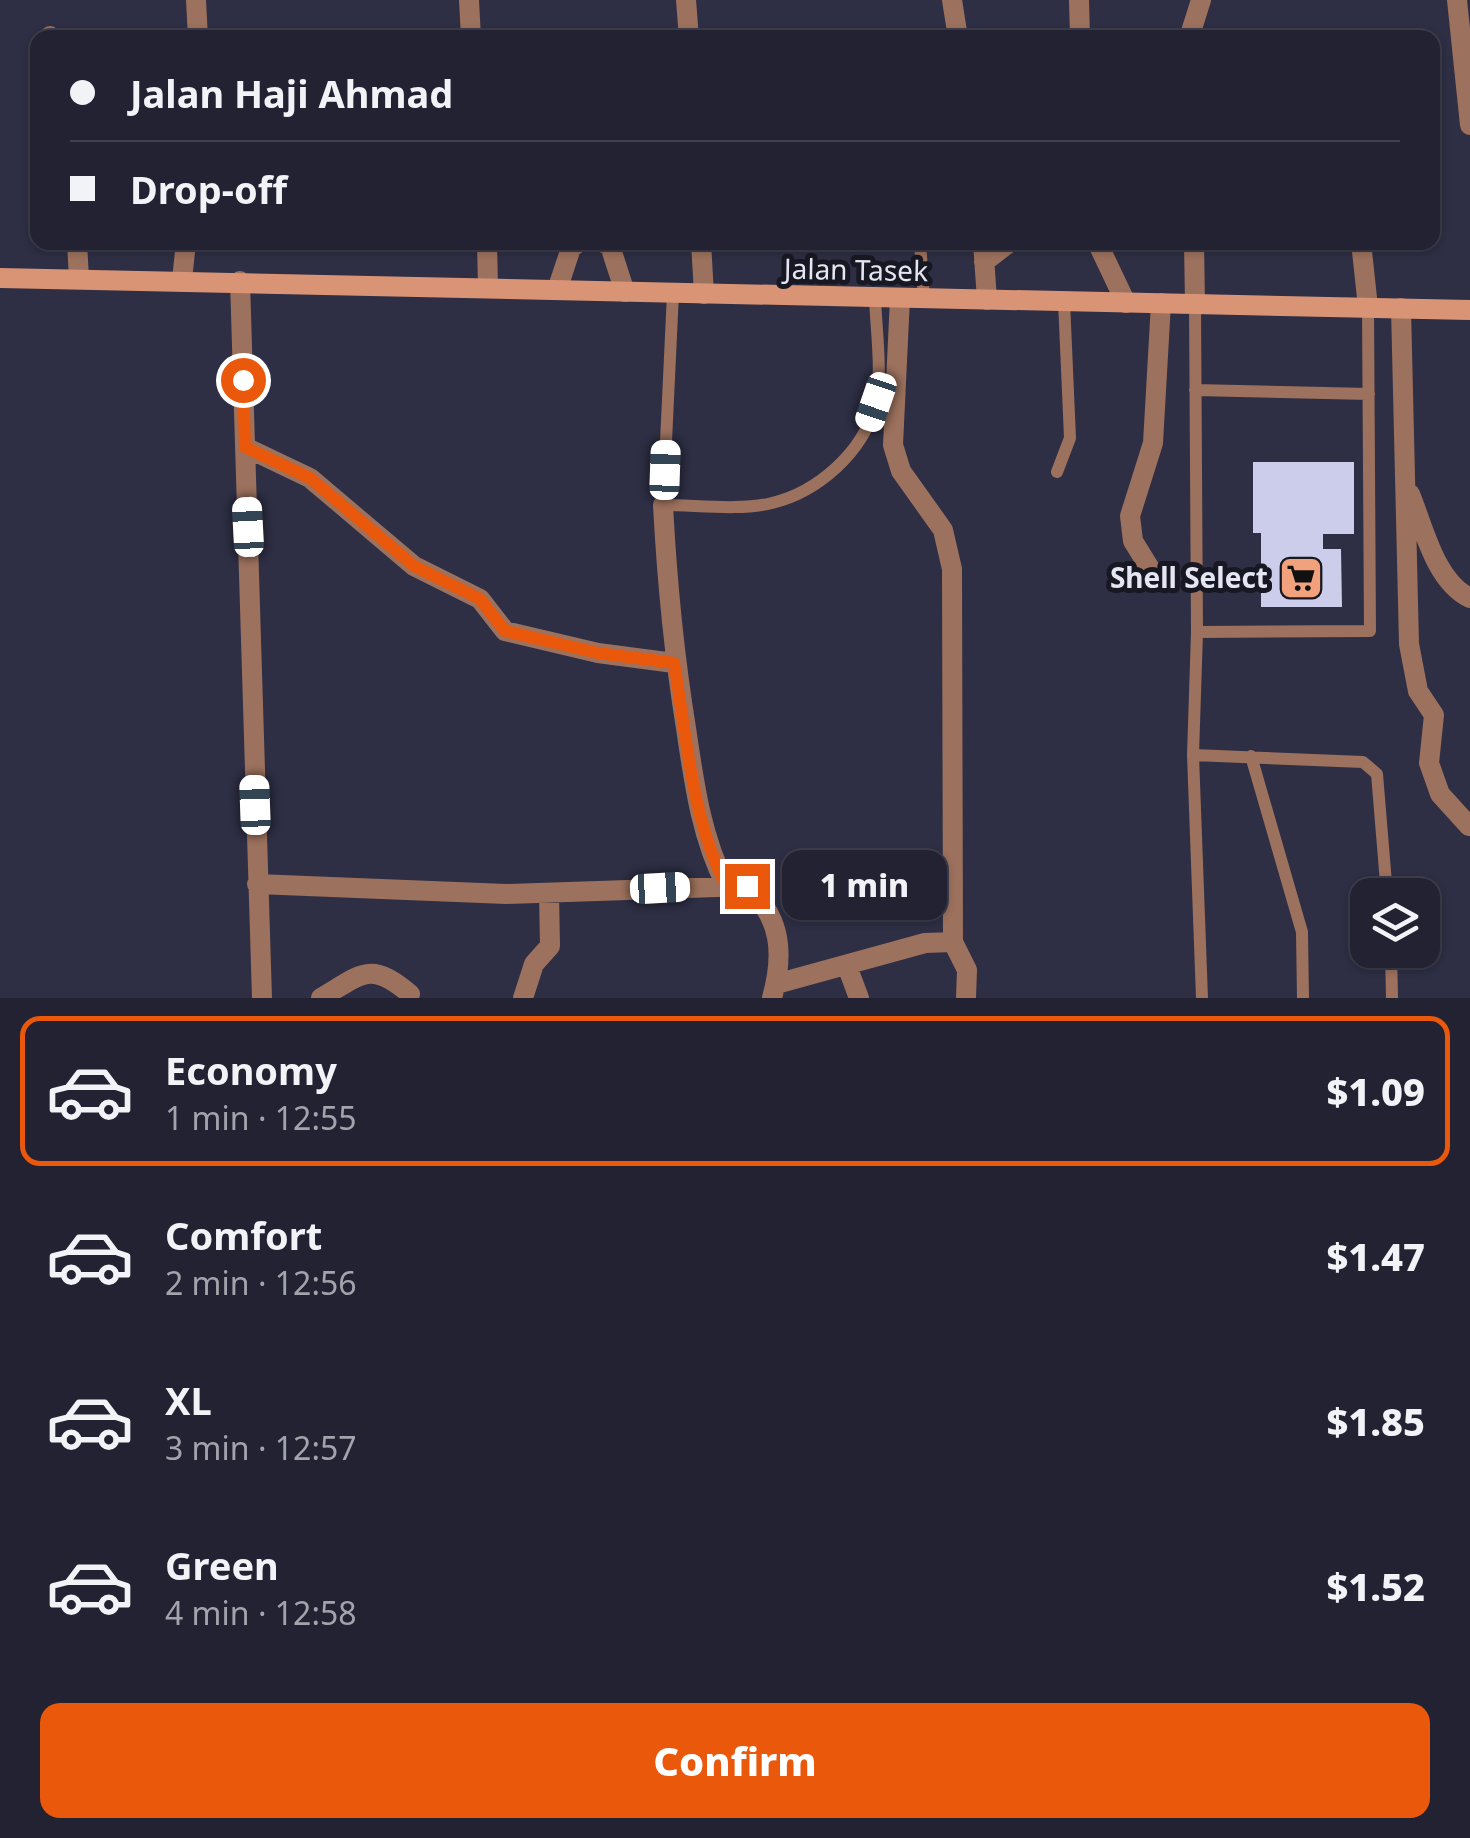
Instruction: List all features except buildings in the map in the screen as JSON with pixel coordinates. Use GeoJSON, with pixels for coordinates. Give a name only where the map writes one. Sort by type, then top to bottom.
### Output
{"type":"FeatureCollection","features":[{"type":"Feature","properties":{"kind":"main road","name":"Jalan Tasek"},"geometry":{"type":"LineString","coordinates":[[0,278],[1470,310]]}},
{"type":"Feature","properties":{"kind":"street"},"geometry":{"type":"LineString","coordinates":[[196,0],[198,30]]}},
{"type":"Feature","properties":{"kind":"street"},"geometry":{"type":"LineString","coordinates":[[472,30],[470,5],[492,0]]}},
{"type":"Feature","properties":{"kind":"street"},"geometry":{"type":"LineString","coordinates":[[686,0],[688,30]]}},
{"type":"Feature","properties":{"kind":"street"},"geometry":{"type":"LineString","coordinates":[[952,0],[957,30]]}},
{"type":"Feature","properties":{"kind":"street"},"geometry":{"type":"LineString","coordinates":[[1079,0],[1080,30]]}},
{"type":"Feature","properties":{"kind":"street"},"geometry":{"type":"LineString","coordinates":[[1192,30],[1201,0]]}},
{"type":"Feature","properties":{"kind":"street"},"geometry":{"type":"LineString","coordinates":[[1457,0],[1470,125]]}},
{"type":"Feature","properties":{"kind":"street"},"geometry":{"type":"LineString","coordinates":[[77,250],[79,279]]}},
{"type":"Feature","properties":{"kind":"street"},"geometry":{"type":"LineString","coordinates":[[182,280],[185,250]]}},
{"type":"Feature","properties":{"kind":"street"},"geometry":{"type":"LineString","coordinates":[[488,250],[488,288]]}},
{"type":"Feature","properties":{"kind":"street"},"geometry":{"type":"LineString","coordinates":[[557,290],[569,250]]}},
{"type":"Feature","properties":{"kind":"street"},"geometry":{"type":"LineString","coordinates":[[612,250],[625,292]]}},
{"type":"Feature","properties":{"kind":"street"},"geometry":{"type":"LineString","coordinates":[[701,250],[704,294]]}},
{"type":"Feature","properties":{"kind":"street"},"geometry":{"type":"LineString","coordinates":[[1101,250],[1126,302]]}},
{"type":"Feature","properties":{"kind":"street"},"geometry":{"type":"LineString","coordinates":[[1194,250],[1194,304]]}},
{"type":"Feature","properties":{"kind":"street"},"geometry":{"type":"LineString","coordinates":[[1362,250],[1368,308]]}},
{"type":"Feature","properties":{"kind":"street"},"geometry":{"type":"LineString","coordinates":[[984,252],[986,300]]}},
{"type":"Feature","properties":{"kind":"street"},"geometry":{"type":"LineString","coordinates":[[240,281],[262,998]]}},
{"type":"Feature","properties":{"kind":"street"},"geometry":{"type":"LineString","coordinates":[[900,298],[893,445],[902,471],[943,530],[952,569],[953,942],[967,970],[966,998]]}},
{"type":"Feature","properties":{"kind":"street"},"geometry":{"type":"LineString","coordinates":[[1154,575],[1132,541],[1130,516],[1153,444],[1161,304]]}},
{"type":"Feature","properties":{"kind":"street"},"geometry":{"type":"LineString","coordinates":[[1400,308],[1409,644],[1418,691],[1434,715],[1429,763],[1440,794],[1470,826]]}},
{"type":"Feature","properties":{"kind":"street"},"geometry":{"type":"LineString","coordinates":[[245,447],[310,478],[414,566],[480,599],[505,631],[598,653],[674,663]]}},
{"type":"Feature","properties":{"kind":"street"},"geometry":{"type":"LineString","coordinates":[[1405,483],[1437,561],[1456,591],[1470,598]]}},
{"type":"Feature","properties":{"kind":"street"},"geometry":{"type":"LineString","coordinates":[[663,505],[674,663],[691,772],[712,859],[726,885]]}},
{"type":"Feature","properties":{"kind":"street"},"geometry":{"type":"LineString","coordinates":[[258,884],[548,893],[747,886],[774,921],[780,966],[774,991]]}},
{"type":"Feature","properties":{"kind":"street"},"geometry":{"type":"LineString","coordinates":[[523,998],[534,964],[550,946],[548,893]]}},
{"type":"Feature","properties":{"kind":"street"},"geometry":{"type":"LineString","coordinates":[[774,991],[925,943],[953,942]]}},
{"type":"Feature","properties":{"kind":"street"},"geometry":{"type":"LineString","coordinates":[[847,966],[859,998]]}},
{"type":"Feature","properties":{"kind":"street"},"geometry":{"type":"LineString","coordinates":[[321,998],[365,972],[382,972],[410,994]]}},
{"type":"Feature","properties":{"kind":"lane"},"geometry":{"type":"LineString","coordinates":[[921,250],[924,298]]}},
{"type":"Feature","properties":{"kind":"lane"},"geometry":{"type":"LineString","coordinates":[[673,293],[663,505],[772,503],[822,478],[848,458],[867,428],[876,402],[876,297]]}},
{"type":"Feature","properties":{"kind":"lane"},"geometry":{"type":"LineString","coordinates":[[1057,472],[1070,438],[1064,302]]}},
{"type":"Feature","properties":{"kind":"lane"},"geometry":{"type":"LineString","coordinates":[[1194,304],[1193,755],[1202,998]]}},
{"type":"Feature","properties":{"kind":"lane"},"geometry":{"type":"LineString","coordinates":[[1196,632],[1370,631],[1368,308]]}},
{"type":"Feature","properties":{"kind":"lane"},"geometry":{"type":"LineString","coordinates":[[1195,390],[1368,394]]}},
{"type":"Feature","properties":{"kind":"lane"},"geometry":{"type":"LineString","coordinates":[[1193,755],[1363,762],[1377,774],[1386,878]]}},
{"type":"Feature","properties":{"kind":"lane"},"geometry":{"type":"LineString","coordinates":[[1251,756],[1302,932],[1303,998]]}},
{"type":"Feature","properties":{"kind":"lane"},"geometry":{"type":"LineString","coordinates":[[1391,968],[1392,998]]}},
{"type":"Feature","properties":{"kind":"place","name":"Shell Select"},"geometry":{"type":"Point","coordinates":[1301,578]}},
{"type":"Feature","properties":{"kind":"route"},"geometry":{"type":"LineString","coordinates":[[243,380],[245,447],[261,458],[310,478],[341,501],[363,528],[414,566],[480,599],[505,631],[598,653],[674,663],[691,772],[712,859],[726,885],[747,886]]}}]}
